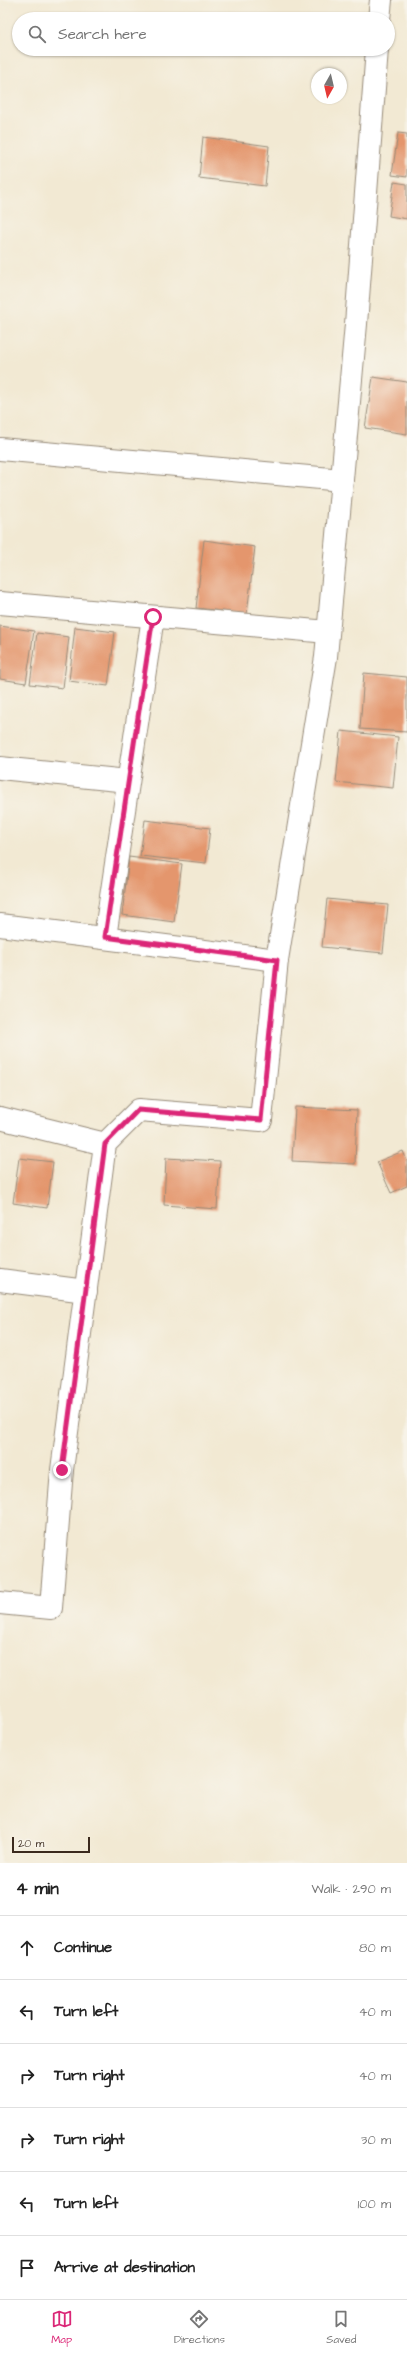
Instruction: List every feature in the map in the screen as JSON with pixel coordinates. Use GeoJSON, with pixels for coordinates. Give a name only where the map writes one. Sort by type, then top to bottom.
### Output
{"type":"FeatureCollection","features":[{"type":"Feature","properties":{"kind":"street"},"geometry":{"type":"LineString","coordinates":[[380,12],[381,0]]}},
{"type":"Feature","properties":{"kind":"street"},"geometry":{"type":"LineString","coordinates":[[0,1603],[51,1608],[62,1470],[105,1144],[138,1110],[261,1120],[277,960],[328,632],[342,480],[376,56]]}},
{"type":"Feature","properties":{"kind":"street"},"geometry":{"type":"LineString","coordinates":[[0,450],[342,480]]}},
{"type":"Feature","properties":{"kind":"street"},"geometry":{"type":"LineString","coordinates":[[0,603],[328,632]]}},
{"type":"Feature","properties":{"kind":"street"},"geometry":{"type":"LineString","coordinates":[[105,937],[153,617]]}},
{"type":"Feature","properties":{"kind":"street"},"geometry":{"type":"LineString","coordinates":[[0,768],[128,781]]}},
{"type":"Feature","properties":{"kind":"street"},"geometry":{"type":"LineString","coordinates":[[0,925],[105,937],[277,960]]}},
{"type":"Feature","properties":{"kind":"street"},"geometry":{"type":"LineString","coordinates":[[0,1118],[105,1144]]}},
{"type":"Feature","properties":{"kind":"street"},"geometry":{"type":"LineString","coordinates":[[0,1280],[86,1290]]}},
{"type":"Feature","properties":{"kind":"building"},"geometry":{"type":"Polygon","coordinates":[[[398,133],[407,134],[407,177],[392,175],[398,133]]]}},
{"type":"Feature","properties":{"kind":"building"},"geometry":{"type":"Polygon","coordinates":[[[203,137],[269,146],[265,186],[199,178],[203,137]]]}},
{"type":"Feature","properties":{"kind":"building"},"geometry":{"type":"Polygon","coordinates":[[[394,182],[407,184],[407,219],[389,216],[394,182]]]}},
{"type":"Feature","properties":{"kind":"building"},"geometry":{"type":"Polygon","coordinates":[[[373,377],[407,382],[407,434],[365,428],[373,377]]]}},
{"type":"Feature","properties":{"kind":"building"},"geometry":{"type":"Polygon","coordinates":[[[204,540],[255,547],[247,614],[196,608],[204,540]]]}},
{"type":"Feature","properties":{"kind":"building"},"geometry":{"type":"Polygon","coordinates":[[[0,626],[34,631],[26,683],[0,679],[0,626]]]}},
{"type":"Feature","properties":{"kind":"building"},"geometry":{"type":"Polygon","coordinates":[[[75,627],[115,632],[108,686],[69,681],[75,627]]]}},
{"type":"Feature","properties":{"kind":"building"},"geometry":{"type":"Polygon","coordinates":[[[37,633],[69,637],[63,688],[30,684],[37,633]]]}},
{"type":"Feature","properties":{"kind":"building"},"geometry":{"type":"Polygon","coordinates":[[[364,673],[407,677],[407,732],[360,729],[364,673]]]}},
{"type":"Feature","properties":{"kind":"building"},"geometry":{"type":"Polygon","coordinates":[[[341,731],[398,737],[393,788],[336,782],[341,731]]]}},
{"type":"Feature","properties":{"kind":"building"},"geometry":{"type":"Polygon","coordinates":[[[145,820],[210,828],[206,863],[140,856],[145,820]]]}},
{"type":"Feature","properties":{"kind":"building"},"geometry":{"type":"Polygon","coordinates":[[[129,857],[182,864],[174,922],[122,915],[129,857]]]}},
{"type":"Feature","properties":{"kind":"building"},"geometry":{"type":"Polygon","coordinates":[[[327,899],[388,905],[383,953],[322,947],[327,899]]]}},
{"type":"Feature","properties":{"kind":"building"},"geometry":{"type":"Polygon","coordinates":[[[295,1107],[357,1110],[355,1164],[292,1161],[295,1107]]]}},
{"type":"Feature","properties":{"kind":"building"},"geometry":{"type":"Polygon","coordinates":[[[403,1151],[407,1161],[407,1186],[391,1193],[377,1162],[403,1151]]]}},
{"type":"Feature","properties":{"kind":"building"},"geometry":{"type":"Polygon","coordinates":[[[19,1158],[53,1162],[47,1208],[13,1203],[19,1158]]]}},
{"type":"Feature","properties":{"kind":"building"},"geometry":{"type":"Polygon","coordinates":[[[166,1158],[220,1161],[217,1209],[164,1205],[166,1158]]]}},
{"type":"Feature","properties":{"kind":"route"},"geometry":{"type":"LineString","coordinates":[[62,1470],[105,1144],[138,1110],[261,1120],[277,960],[105,937],[153,617]]}}]}
